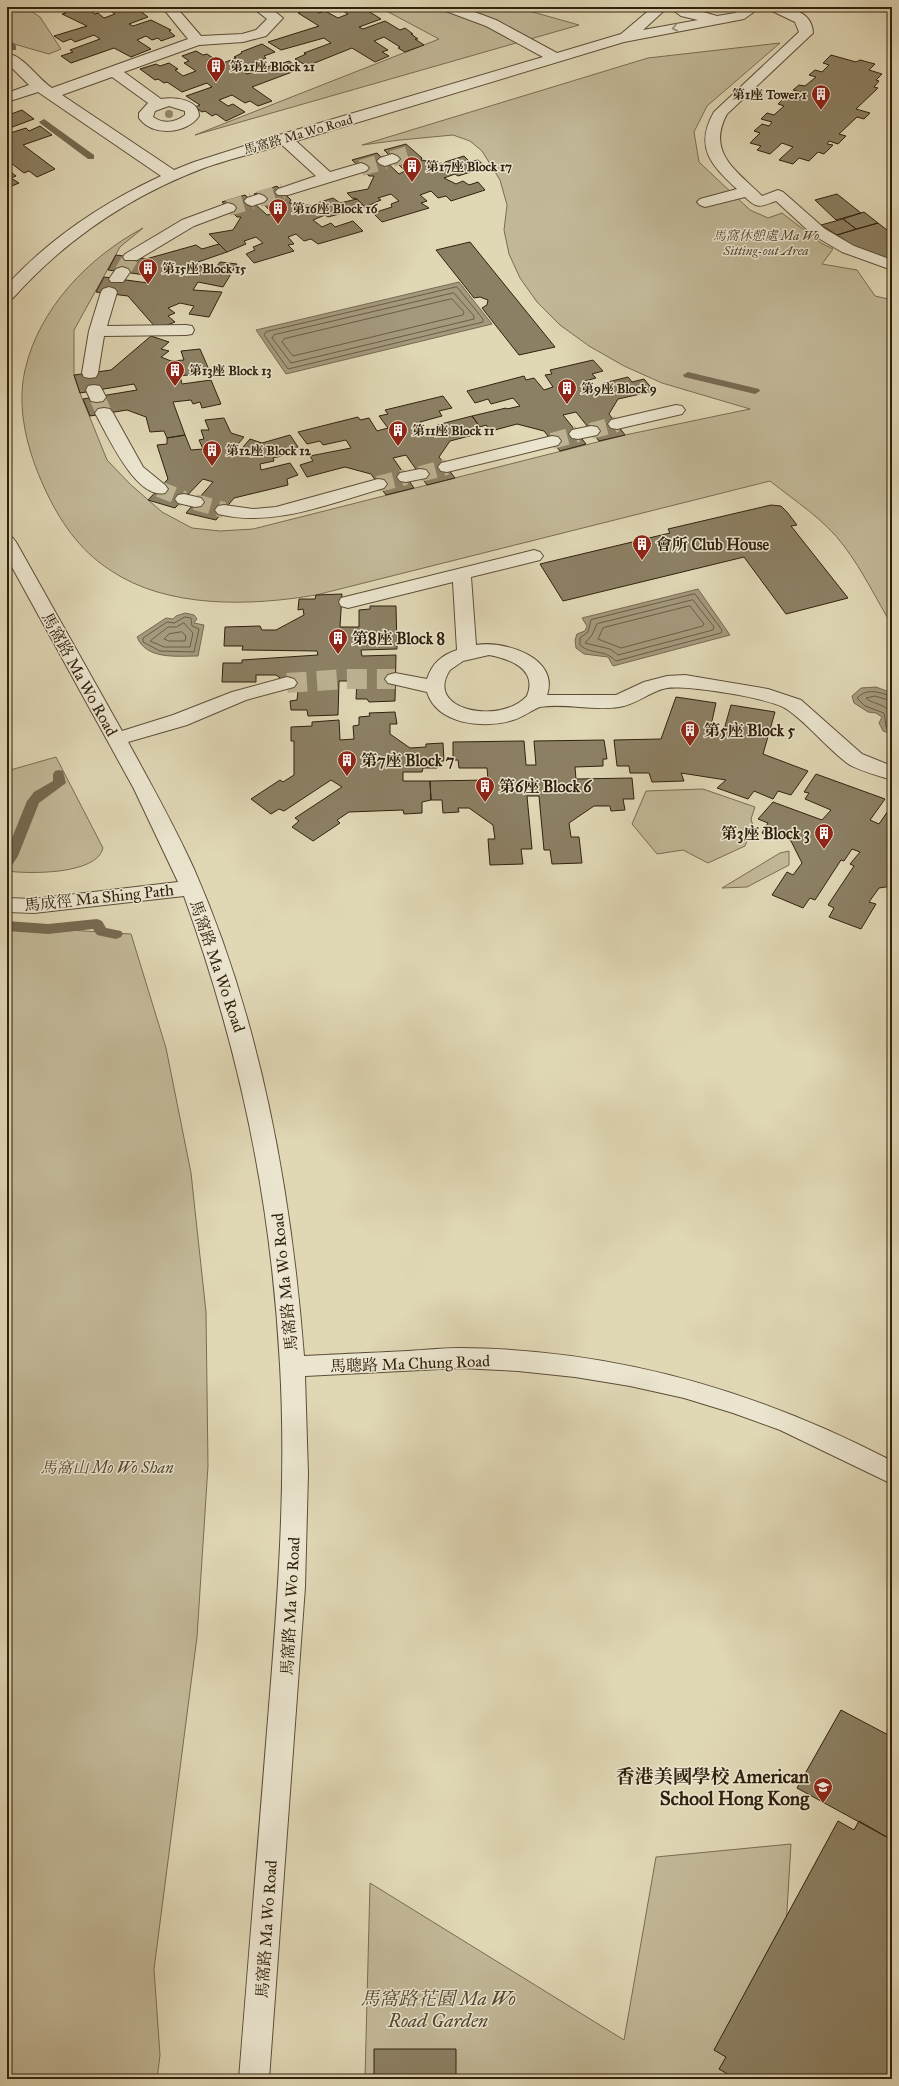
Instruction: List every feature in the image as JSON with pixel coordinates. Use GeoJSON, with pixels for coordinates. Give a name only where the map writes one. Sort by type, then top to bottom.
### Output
{"type":"FeatureCollection","features":[{"type":"Feature","properties":{"kind":"street"},"geometry":{"type":"LineString","coordinates":[[169,7],[197,41]]}},
{"type":"Feature","properties":{"kind":"street"},"geometry":{"type":"LineString","coordinates":[[7,98],[45,90],[113,71],[197,41],[243,38],[261,33],[276,18],[259,7]]}},
{"type":"Feature","properties":{"kind":"street"},"geometry":{"type":"LineString","coordinates":[[448,7],[490,23],[555,58]]}},
{"type":"Feature","properties":{"kind":"street","name":"馬窩路 Ma Wo Road"},"geometry":{"type":"LineString","coordinates":[[622,38],[638,28],[661,7]]}},
{"type":"Feature","properties":{"kind":"street","name":"馬窩路 Ma Wo Road"},"geometry":{"type":"LineString","coordinates":[[676,7],[686,13],[698,17],[726,18]]}},
{"type":"Feature","properties":{"kind":"street","name":"馬窩路 Ma Wo Road"},"geometry":{"type":"LineString","coordinates":[[7,295],[45,254],[69,234],[124,199],[172,176],[228,155],[622,38],[739,16],[754,7]]}},
{"type":"Feature","properties":{"kind":"street"},"geometry":{"type":"LineString","coordinates":[[775,7],[801,18],[807,28],[806,33],[721,112],[712,129],[710,138],[716,156],[722,166],[759,202],[778,195],[802,215],[819,232],[848,249],[892,265]]}},
{"type":"Feature","properties":{"kind":"street"},"geometry":{"type":"LineString","coordinates":[[10,59],[45,90],[172,176]]}},
{"type":"Feature","properties":{"kind":"street"},"geometry":{"type":"LineString","coordinates":[[113,71],[158,104]]}},
{"type":"Feature","properties":{"kind":"street"},"geometry":{"type":"LineString","coordinates":[[284,138],[327,178]]}},
{"type":"Feature","properties":{"kind":"street"},"geometry":{"type":"LineString","coordinates":[[283,192],[361,168]]}},
{"type":"Feature","properties":{"kind":"street"},"geometry":{"type":"LineString","coordinates":[[705,202],[749,192]]}},
{"type":"Feature","properties":{"kind":"street"},"geometry":{"type":"LineString","coordinates":[[130,257],[188,223],[228,208]]}},
{"type":"Feature","properties":{"kind":"street"},"geometry":{"type":"LineString","coordinates":[[90,373],[97,331],[116,281]]}},
{"type":"Feature","properties":{"kind":"street"},"geometry":{"type":"LineString","coordinates":[[97,331],[186,330]]}},
{"type":"Feature","properties":{"kind":"street"},"geometry":{"type":"LineString","coordinates":[[617,424],[676,410]]}},
{"type":"Feature","properties":{"kind":"street"},"geometry":{"type":"LineString","coordinates":[[104,413],[136,470],[158,489]]}},
{"type":"Feature","properties":{"kind":"street"},"geometry":{"type":"LineString","coordinates":[[447,467],[552,441]]}},
{"type":"Feature","properties":{"kind":"street"},"geometry":{"type":"LineString","coordinates":[[224,510],[253,514],[277,512],[378,484]]}},
{"type":"Feature","properties":{"kind":"street","name":"馬窩路 Ma Wo Road"},"geometry":{"type":"LineString","coordinates":[[7,542],[147,793],[191,888],[236,1015],[269,1157],[288,1312],[295,1437],[292,1587],[254,2079]]}},
{"type":"Feature","properties":{"kind":"street"},"geometry":{"type":"LineString","coordinates":[[348,602],[534,556]]}},
{"type":"Feature","properties":{"kind":"street"},"geometry":{"type":"LineString","coordinates":[[462,574],[467,652]]}},
{"type":"Feature","properties":{"kind":"street"},"geometry":{"type":"LineString","coordinates":[[488,650],[510,653],[528,662],[538,674],[540,689],[535,701],[522,710],[506,717],[487,719],[474,717],[451,709],[440,699],[435,687],[438,672],[449,660],[467,652],[488,650]]}},
{"type":"Feature","properties":{"kind":"street"},"geometry":{"type":"LineString","coordinates":[[395,679],[435,687]]}},
{"type":"Feature","properties":{"kind":"street"},"geometry":{"type":"LineString","coordinates":[[535,701],[619,701],[651,686],[667,682],[685,681],[768,695],[794,704],[855,759],[892,773]]}},
{"type":"Feature","properties":{"kind":"street"},"geometry":{"type":"LineString","coordinates":[[116,739],[180,720],[238,696],[287,683]]}},
{"type":"Feature","properties":{"kind":"street","name":"馬成徑 Ma Shing Path"},"geometry":{"type":"LineString","coordinates":[[7,905],[34,906],[191,888]]}},
{"type":"Feature","properties":{"kind":"street","name":"馬聰路 Ma Chung Road"},"geometry":{"type":"LineString","coordinates":[[292,1367],[459,1358],[538,1361],[618,1372],[695,1390],[772,1415],[848,1448],[892,1473]]}},
{"type":"Feature","properties":{"kind":"green space"},"geometry":{"type":"Polygon","coordinates":[[[7,7],[25,7],[40,17],[61,49],[49,54],[7,42],[7,7]]]}},
{"type":"Feature","properties":{"kind":"green space"},"geometry":{"type":"Polygon","coordinates":[[[379,7],[515,7],[579,25],[195,135],[439,39],[379,7]]]}},
{"type":"Feature","properties":{"kind":"green space","name":"馬窩休憩處 Ma Wo Sitting-out Area"},"geometry":{"type":"Polygon","coordinates":[[[780,43],[707,106],[694,132],[699,162],[750,210],[768,218],[782,213],[821,243],[833,249],[822,264],[857,270],[875,296],[892,300],[892,625],[857,565],[844,546],[828,528],[809,511],[770,481],[316,595],[264,601],[210,601],[183,598],[157,592],[133,583],[99,562],[79,544],[63,522],[38,474],[25,430],[22,400],[25,370],[32,347],[54,305],[86,269],[123,240],[143,228],[120,247],[74,330],[74,375],[107,460],[130,484],[162,512],[192,528],[220,531],[253,529],[625,435],[750,409],[662,383],[624,366],[589,346],[560,325],[537,302],[520,278],[509,254],[504,230],[507,205],[500,180],[482,151],[470,141],[453,135],[362,145],[648,58],[780,43]]]}},
{"type":"Feature","properties":{"kind":"green space"},"geometry":{"type":"Polygon","coordinates":[[[56,757],[103,848],[98,857],[76,868],[45,872],[7,871],[7,771],[56,757]]]}},
{"type":"Feature","properties":{"kind":"green space"},"geometry":{"type":"Polygon","coordinates":[[[703,789],[755,807],[751,819],[753,826],[745,846],[708,863],[683,850],[657,854],[632,824],[646,791],[703,789]]]}},
{"type":"Feature","properties":{"kind":"green space"},"geometry":{"type":"Polygon","coordinates":[[[789,851],[789,865],[747,887],[722,888],[780,853],[789,851]]]}},
{"type":"Feature","properties":{"kind":"green space","name":"馬窩山 Mo Wo Shan"},"geometry":{"type":"Polygon","coordinates":[[[7,926],[131,934],[166,1048],[191,1173],[206,1312],[208,1466],[197,1637],[154,1969],[160,2055],[157,2079],[7,2079],[7,926]]]}},
{"type":"Feature","properties":{"kind":"green space","name":"馬窩路花園 Ma Wo Road Garden"},"geometry":{"type":"Polygon","coordinates":[[[791,1844],[783,1977],[750,2079],[365,2079],[370,1883],[624,2040],[656,1857],[791,1844]]]}},
{"type":"Feature","properties":{"kind":"water"},"geometry":{"type":"Polygon","coordinates":[[[459,282],[492,324],[286,374],[256,330],[459,282]]]}},
{"type":"Feature","properties":{"kind":"water"},"geometry":{"type":"Polygon","coordinates":[[[698,589],[730,635],[613,666],[608,657],[584,654],[576,648],[575,640],[577,634],[585,631],[587,626],[582,618],[698,589]]]}},
{"type":"Feature","properties":{"kind":"water"},"geometry":{"type":"Polygon","coordinates":[[[185,613],[194,615],[197,619],[194,623],[204,625],[198,656],[163,655],[147,650],[141,644],[137,637],[166,618],[173,619],[176,616],[185,613]]]}},
{"type":"Feature","properties":{"kind":"water"},"geometry":{"type":"Polygon","coordinates":[[[876,687],[892,693],[892,734],[883,731],[879,723],[882,717],[876,713],[868,712],[854,703],[852,696],[861,688],[876,687]]]}},
{"type":"Feature","properties":{"kind":"building"},"geometry":{"type":"Polygon","coordinates":[[[84,7],[95,14],[98,13],[104,18],[115,14],[105,7],[135,7],[148,17],[129,24],[133,26],[151,20],[171,30],[169,31],[175,36],[161,41],[158,38],[152,40],[146,36],[137,40],[151,49],[131,57],[114,48],[71,63],[61,56],[73,52],[70,50],[100,39],[94,35],[75,42],[71,39],[63,42],[54,36],[87,26],[62,14],[66,13],[60,8],[84,7]]]}},
{"type":"Feature","properties":{"kind":"building"},"geometry":{"type":"Polygon","coordinates":[[[336,7],[366,7],[368,8],[365,9],[381,19],[359,27],[363,29],[385,21],[400,30],[405,28],[418,39],[415,39],[424,45],[405,52],[384,37],[374,41],[388,50],[382,52],[389,56],[375,62],[352,48],[307,66],[295,59],[306,54],[304,53],[331,43],[324,38],[281,50],[268,42],[319,26],[298,13],[311,8],[319,13],[325,11],[338,18],[348,14],[336,7]]]}},
{"type":"Feature","properties":{"kind":"building","name":"第21座 Block 21"},"geometry":{"type":"Polygon","coordinates":[[[262,44],[275,52],[264,56],[266,58],[248,65],[250,67],[241,70],[247,74],[289,61],[300,69],[252,87],[272,101],[258,106],[250,101],[245,103],[232,95],[219,100],[228,106],[233,104],[245,112],[226,121],[216,114],[212,116],[205,111],[202,112],[195,107],[200,105],[186,96],[212,87],[207,83],[182,92],[167,82],[164,83],[158,79],[155,80],[140,69],[156,64],[160,66],[169,63],[178,69],[175,70],[183,76],[196,71],[184,63],[189,61],[182,56],[196,51],[203,55],[207,54],[213,58],[210,60],[218,65],[236,58],[234,57],[242,53],[241,52],[262,44]]]}},
{"type":"Feature","properties":{"kind":"building","name":"第1座 Tower 1"},"geometry":{"type":"Polygon","coordinates":[[[831,55],[856,62],[860,60],[875,64],[869,70],[882,74],[876,80],[879,81],[874,87],[878,88],[856,109],[870,113],[864,119],[857,117],[839,134],[846,136],[838,144],[829,141],[827,144],[833,145],[824,154],[818,152],[809,161],[799,158],[793,164],[779,160],[793,147],[782,143],[770,154],[757,150],[761,146],[750,143],[760,133],[754,131],[762,124],[769,126],[772,122],[761,119],[767,113],[774,115],[784,106],[778,104],[784,98],[796,101],[804,93],[793,90],[799,85],[805,86],[816,77],[809,75],[815,70],[822,72],[829,65],[823,63],[831,55]]]}},
{"type":"Feature","properties":{"kind":"building"},"geometry":{"type":"Polygon","coordinates":[[[22,110],[34,119],[7,129],[7,113],[11,114],[22,110]]]}},
{"type":"Feature","properties":{"kind":"building"},"geometry":{"type":"Polygon","coordinates":[[[40,126],[52,135],[23,145],[55,169],[37,177],[29,171],[24,173],[7,160],[7,134],[26,128],[29,131],[40,126]]]}},
{"type":"Feature","properties":{"kind":"building","name":"第17座 Block 17"},"geometry":{"type":"Polygon","coordinates":[[[406,144],[422,158],[421,160],[445,164],[445,162],[464,156],[470,162],[478,160],[486,167],[458,176],[455,174],[444,178],[456,184],[463,181],[469,185],[478,182],[485,190],[451,201],[446,196],[438,198],[431,191],[420,195],[427,201],[421,203],[429,208],[382,222],[373,213],[392,207],[391,204],[399,201],[391,194],[378,198],[381,200],[365,207],[357,199],[352,198],[347,193],[368,189],[374,176],[369,176],[352,160],[377,153],[399,174],[405,171],[384,150],[406,144]]]}},
{"type":"Feature","properties":{"kind":"building"},"geometry":{"type":"Polygon","coordinates":[[[7,169],[16,176],[11,178],[19,183],[7,188],[7,169]]]}},
{"type":"Feature","properties":{"kind":"building","name":"第16座 Block 16"},"geometry":{"type":"Polygon","coordinates":[[[277,186],[291,200],[289,203],[314,206],[314,204],[333,198],[340,203],[357,199],[365,207],[328,217],[325,215],[313,220],[322,227],[331,223],[335,227],[353,221],[363,231],[318,244],[311,239],[304,241],[296,234],[288,237],[294,244],[288,245],[294,251],[254,263],[246,254],[255,250],[253,247],[263,243],[256,237],[244,241],[246,244],[227,252],[209,234],[233,230],[241,217],[237,217],[222,202],[245,195],[267,215],[273,214],[254,194],[277,186]]]}},
{"type":"Feature","properties":{"kind":"building"},"geometry":{"type":"Polygon","coordinates":[[[837,194],[861,213],[836,220],[815,200],[837,194]]]}},
{"type":"Feature","properties":{"kind":"building"},"geometry":{"type":"Polygon","coordinates":[[[864,212],[878,223],[856,229],[843,219],[864,212]]]}},
{"type":"Feature","properties":{"kind":"building"},"geometry":{"type":"Polygon","coordinates":[[[843,219],[856,229],[837,235],[821,225],[843,219]]]}},
{"type":"Feature","properties":{"kind":"building"},"geometry":{"type":"Polygon","coordinates":[[[878,223],[892,234],[892,262],[858,249],[837,235],[878,223]]]}},
{"type":"Feature","properties":{"kind":"building"},"geometry":{"type":"Polygon","coordinates":[[[470,242],[555,347],[519,355],[482,308],[487,305],[488,300],[480,297],[474,298],[436,250],[470,242]]]}},
{"type":"Feature","properties":{"kind":"building","name":"第15座 Block 15"},"geometry":{"type":"Polygon","coordinates":[[[219,244],[227,252],[198,262],[202,268],[215,269],[220,262],[237,264],[223,287],[198,282],[193,290],[222,292],[209,317],[189,314],[194,306],[180,303],[168,308],[175,313],[168,316],[175,322],[157,329],[128,296],[96,292],[104,277],[148,283],[153,276],[108,270],[116,255],[146,259],[196,245],[202,249],[219,244]]]}},
{"type":"Feature","properties":{"kind":"building","name":"第13座 Block 13"},"geometry":{"type":"Polygon","coordinates":[[[151,336],[169,342],[161,349],[169,351],[161,357],[171,361],[184,360],[181,351],[200,349],[210,372],[180,376],[182,384],[211,380],[221,404],[202,408],[200,402],[193,404],[191,400],[173,402],[185,435],[167,438],[164,431],[150,432],[146,417],[127,410],[90,416],[83,399],[137,390],[134,384],[80,393],[74,375],[111,370],[151,336]]]}},
{"type":"Feature","properties":{"kind":"building","name":"第9座 Block 9"},"geometry":{"type":"Polygon","coordinates":[[[593,360],[603,371],[592,374],[596,378],[585,381],[592,389],[606,385],[604,383],[628,377],[632,382],[644,379],[654,391],[618,399],[609,414],[625,435],[599,441],[576,412],[563,415],[586,444],[560,451],[544,431],[517,424],[491,431],[486,425],[480,427],[472,416],[520,406],[513,398],[491,404],[488,399],[475,403],[467,391],[524,376],[526,380],[534,378],[544,390],[553,387],[545,375],[552,374],[550,370],[593,360]]]}},
{"type":"Feature","properties":{"kind":"building","name":"第11座 Block 11"},"geometry":{"type":"Polygon","coordinates":[[[443,396],[452,408],[439,411],[442,416],[420,422],[426,430],[439,427],[437,425],[472,416],[480,427],[473,429],[477,434],[450,441],[439,457],[455,478],[427,485],[406,455],[393,458],[414,488],[386,495],[371,474],[345,467],[307,477],[300,465],[313,461],[310,456],[351,448],[346,440],[323,445],[320,441],[307,444],[298,432],[358,417],[360,420],[369,418],[377,431],[388,428],[379,416],[388,414],[385,410],[443,396]]]}},
{"type":"Feature","properties":{"kind":"building","name":"第12座 Block 12"},"geometry":{"type":"Polygon","coordinates":[[[224,418],[231,433],[244,437],[230,453],[236,455],[250,439],[262,443],[290,435],[298,447],[283,451],[286,455],[273,458],[274,461],[260,464],[261,470],[290,463],[298,475],[287,479],[288,485],[234,498],[216,520],[186,513],[213,482],[203,479],[175,508],[148,500],[168,479],[157,445],[167,444],[167,438],[185,435],[191,450],[203,449],[199,440],[204,439],[201,430],[209,430],[205,420],[224,418]]]}},
{"type":"Feature","properties":{"kind":"building","name":"會所 Club House"},"geometry":{"type":"Polygon","coordinates":[[[771,505],[781,506],[787,512],[797,525],[791,526],[848,598],[786,614],[744,557],[563,601],[540,564],[670,533],[668,529],[771,505]]]}},
{"type":"Feature","properties":{"kind":"building","name":"第8座 Block 8"},"geometry":{"type":"Polygon","coordinates":[[[342,594],[340,627],[359,627],[359,610],[370,609],[370,606],[396,606],[397,649],[361,650],[362,656],[396,655],[395,701],[369,702],[367,699],[356,699],[357,681],[339,681],[338,715],[308,716],[307,710],[291,710],[290,701],[297,700],[298,691],[276,675],[256,675],[256,682],[222,682],[223,663],[242,663],[242,660],[318,655],[317,651],[242,650],[243,646],[224,646],[225,627],[260,626],[262,630],[276,630],[304,615],[303,609],[298,610],[299,599],[315,599],[316,595],[342,594]]]}},
{"type":"Feature","properties":{"kind":"building","name":"第5座 Block 5"},"geometry":{"type":"Polygon","coordinates":[[[676,697],[716,703],[710,730],[723,733],[731,705],[775,712],[763,754],[808,771],[791,795],[778,791],[773,799],[754,791],[748,799],[717,788],[726,780],[681,773],[684,781],[652,782],[649,773],[630,773],[629,766],[617,766],[614,740],[661,739],[676,697]]]}},
{"type":"Feature","properties":{"kind":"building","name":"第7座 Block 7"},"geometry":{"type":"Polygon","coordinates":[[[395,712],[397,724],[390,724],[390,734],[410,748],[426,747],[426,744],[443,743],[444,761],[436,761],[437,768],[423,768],[422,772],[403,772],[403,781],[430,781],[431,800],[422,802],[422,813],[404,814],[403,810],[349,812],[337,820],[340,823],[313,841],[292,827],[299,821],[295,818],[342,787],[331,780],[284,811],[279,809],[271,814],[251,799],[280,780],[283,782],[294,775],[294,741],[291,741],[291,727],[312,726],[312,722],[339,720],[340,740],[354,739],[353,726],[359,725],[359,717],[370,716],[369,713],[395,712]]]}},
{"type":"Feature","properties":{"kind":"building","name":"第6座 Block 6"},"geometry":{"type":"Polygon","coordinates":[[[604,740],[607,759],[603,759],[603,766],[575,767],[576,779],[632,778],[634,799],[623,799],[625,810],[611,811],[610,806],[594,806],[569,823],[571,837],[579,837],[582,863],[552,864],[550,850],[544,850],[539,796],[527,796],[532,849],[521,849],[523,864],[490,865],[488,839],[495,839],[493,825],[469,808],[458,808],[459,812],[443,813],[442,800],[431,800],[430,781],[488,780],[487,768],[459,768],[458,760],[453,760],[453,742],[524,741],[526,765],[536,765],[534,741],[604,740]]]}},
{"type":"Feature","properties":{"kind":"building","name":"第3座 Block 3"},"geometry":{"type":"Polygon","coordinates":[[[816,774],[885,799],[870,820],[879,824],[892,805],[892,886],[879,888],[869,902],[876,904],[861,929],[829,917],[834,908],[828,905],[854,866],[850,864],[860,852],[852,849],[844,861],[841,860],[815,900],[810,898],[803,908],[772,895],[787,872],[793,875],[802,863],[791,841],[778,835],[776,839],[762,833],[768,823],[758,819],[773,802],[822,820],[831,810],[805,799],[809,793],[804,792],[816,774]]]}},
{"type":"Feature","properties":{"kind":"building"},"geometry":{"type":"Polygon","coordinates":[[[841,1710],[892,1737],[892,1840],[797,1788],[841,1710]]]}},
{"type":"Feature","properties":{"kind":"building"},"geometry":{"type":"Polygon","coordinates":[[[838,1821],[854,1830],[859,1821],[892,1840],[892,2079],[736,2079],[719,2069],[726,2057],[714,2050],[838,1821]]]}},
{"type":"Feature","properties":{"kind":"building"},"geometry":{"type":"Polygon","coordinates":[[[374,2049],[456,2049],[456,2079],[374,2079],[374,2049]]]}},
{"type":"Feature","properties":{"kind":"waterway"},"geometry":{"type":"LineString","coordinates":[[7,41],[13,48]]}},
{"type":"Feature","properties":{"kind":"waterway"},"geometry":{"type":"LineString","coordinates":[[44,122],[91,157]]}},
{"type":"Feature","properties":{"kind":"waterway"},"geometry":{"type":"LineString","coordinates":[[688,375],[755,391]]}},
{"type":"Feature","properties":{"kind":"waterway"},"geometry":{"type":"LineString","coordinates":[[7,862],[11,856],[33,801],[39,795],[60,783],[59,774]]}},
{"type":"Feature","properties":{"kind":"waterway"},"geometry":{"type":"LineString","coordinates":[[7,926],[48,929],[97,924],[102,932],[116,934]]}},
{"type":"Feature","properties":{"kind":"tunnel"},"geometry":{"type":"LineString","coordinates":[[392,159],[415,152]]}},
{"type":"Feature","properties":{"kind":"tunnel"},"geometry":{"type":"LineString","coordinates":[[361,168],[385,161]]}},
{"type":"Feature","properties":{"kind":"tunnel"},"geometry":{"type":"LineString","coordinates":[[259,199],[283,192]]}},
{"type":"Feature","properties":{"kind":"tunnel"},"geometry":{"type":"LineString","coordinates":[[228,208],[252,201]]}},
{"type":"Feature","properties":{"kind":"tunnel"},"geometry":{"type":"LineString","coordinates":[[122,272],[131,257]]}},
{"type":"Feature","properties":{"kind":"tunnel"},"geometry":{"type":"LineString","coordinates":[[97,397],[104,413]]}},
{"type":"Feature","properties":{"kind":"tunnel"},"geometry":{"type":"LineString","coordinates":[[591,431],[617,424]]}},
{"type":"Feature","properties":{"kind":"tunnel"},"geometry":{"type":"LineString","coordinates":[[552,441],[578,434]]}},
{"type":"Feature","properties":{"kind":"tunnel"},"geometry":{"type":"LineString","coordinates":[[420,474],[447,467]]}},
{"type":"Feature","properties":{"kind":"tunnel"},"geometry":{"type":"LineString","coordinates":[[378,484],[406,477]]}},
{"type":"Feature","properties":{"kind":"tunnel"},"geometry":{"type":"LineString","coordinates":[[159,489],[184,499]]}},
{"type":"Feature","properties":{"kind":"tunnel"},"geometry":{"type":"LineString","coordinates":[[195,502],[224,510]]}},
{"type":"Feature","properties":{"kind":"tunnel"},"geometry":{"type":"LineString","coordinates":[[287,683],[345,679],[395,679]]}},
{"type":"Feature","properties":{"kind":"place","name":"第21座 Block 21"},"geometry":{"type":"Point","coordinates":[216,83]}},
{"type":"Feature","properties":{"kind":"place","name":"第1座 Tower 1"},"geometry":{"type":"Point","coordinates":[821,111]}},
{"type":"Feature","properties":{"kind":"place","name":"第17座 Block 17"},"geometry":{"type":"Point","coordinates":[412,183]}},
{"type":"Feature","properties":{"kind":"place","name":"第16座 Block 16"},"geometry":{"type":"Point","coordinates":[278,225]}},
{"type":"Feature","properties":{"kind":"place","name":"第15座 Block 15"},"geometry":{"type":"Point","coordinates":[148,285]}},
{"type":"Feature","properties":{"kind":"place","name":"第13座 Block 13"},"geometry":{"type":"Point","coordinates":[175,387]}},
{"type":"Feature","properties":{"kind":"place","name":"第9座 Block 9"},"geometry":{"type":"Point","coordinates":[567,405]}},
{"type":"Feature","properties":{"kind":"place","name":"第11座 Block 11"},"geometry":{"type":"Point","coordinates":[398,447]}},
{"type":"Feature","properties":{"kind":"place","name":"第12座 Block 12"},"geometry":{"type":"Point","coordinates":[212,467]}},
{"type":"Feature","properties":{"kind":"place","name":"會所 Club House"},"geometry":{"type":"Point","coordinates":[642,561]}},
{"type":"Feature","properties":{"kind":"place","name":"第8座 Block 8"},"geometry":{"type":"Point","coordinates":[338,655]}},
{"type":"Feature","properties":{"kind":"place","name":"第5座 Block 5"},"geometry":{"type":"Point","coordinates":[690,747]}},
{"type":"Feature","properties":{"kind":"place","name":"第7座 Block 7"},"geometry":{"type":"Point","coordinates":[347,777]}},
{"type":"Feature","properties":{"kind":"place","name":"第6座 Block 6"},"geometry":{"type":"Point","coordinates":[485,803]}},
{"type":"Feature","properties":{"kind":"place","name":"第3座 Block 3"},"geometry":{"type":"Point","coordinates":[824,850]}},
{"type":"Feature","properties":{"kind":"place","name":"香港美國學校 American School Hong Kong"},"geometry":{"type":"Point","coordinates":[823,1804]}}]}
